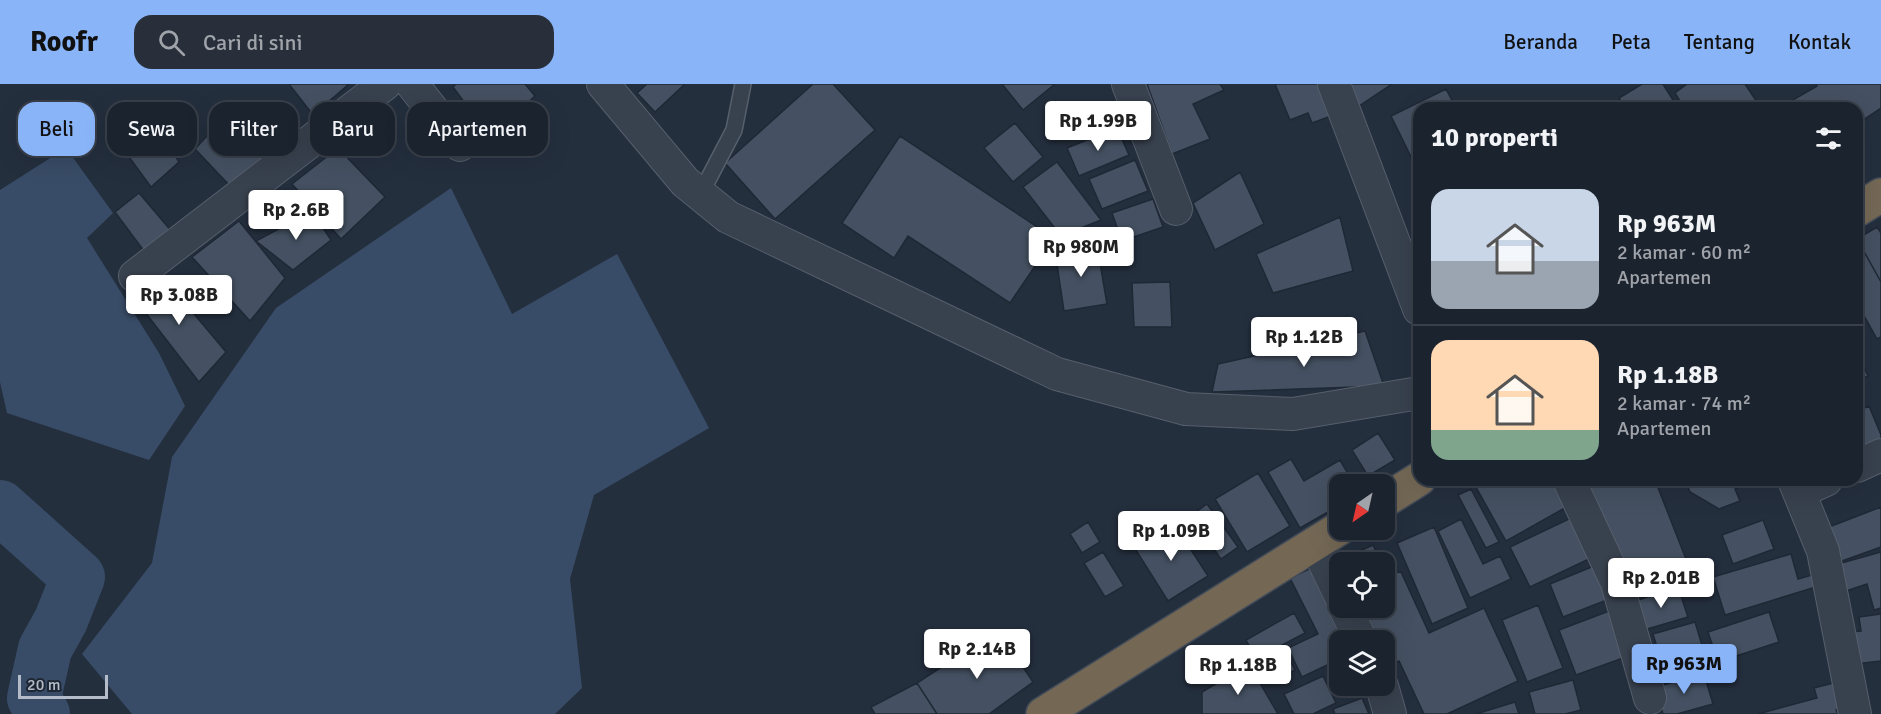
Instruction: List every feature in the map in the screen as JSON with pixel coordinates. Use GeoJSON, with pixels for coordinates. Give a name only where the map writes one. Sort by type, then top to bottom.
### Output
{"type":"FeatureCollection","features":[{"type":"Feature","properties":{"kind":"highway"},"geometry":{"type":"LineString","coordinates":[[1863,206],[1881,195]]}},
{"type":"Feature","properties":{"kind":"highway"},"geometry":{"type":"LineString","coordinates":[[1395,494],[1413,483]]}},
{"type":"Feature","properties":{"kind":"highway"},"geometry":{"type":"LineString","coordinates":[[1043,714],[1327,535]]}},
{"type":"Feature","properties":{"kind":"street"},"geometry":{"type":"LineString","coordinates":[[135,276],[385,84]]}},
{"type":"Feature","properties":{"kind":"street"},"geometry":{"type":"LineString","coordinates":[[412,84],[426,102]]}},
{"type":"Feature","properties":{"kind":"street"},"geometry":{"type":"LineString","coordinates":[[603,84],[685,182],[728,217],[1067,377],[1186,409],[1293,414],[1413,394]]}},
{"type":"Feature","properties":{"kind":"street"},"geometry":{"type":"LineString","coordinates":[[1128,84],[1176,209]]}},
{"type":"Feature","properties":{"kind":"street"},"geometry":{"type":"LineString","coordinates":[[1334,84],[1413,293]]}},
{"type":"Feature","properties":{"kind":"street"},"geometry":{"type":"LineString","coordinates":[[1863,463],[1881,455]]}},
{"type":"Feature","properties":{"kind":"street"},"geometry":{"type":"LineString","coordinates":[[1572,486],[1617,583],[1650,698]]}},
{"type":"Feature","properties":{"kind":"street"},"geometry":{"type":"LineString","coordinates":[[1807,486],[1823,551],[1855,714]]}},
{"type":"Feature","properties":{"kind":"street"},"geometry":{"type":"LineString","coordinates":[[1327,535],[1331,552]]}},
{"type":"Feature","properties":{"kind":"street"},"geometry":{"type":"LineString","coordinates":[[1385,696],[1390,714]]}},
{"type":"Feature","properties":{"kind":"lane"},"geometry":{"type":"LineString","coordinates":[[700,195],[734,130],[743,84]]}},
{"type":"Feature","properties":{"kind":"water"},"geometry":{"type":"Polygon","coordinates":[[[53,156],[72,156],[113,213],[87,238],[159,353],[185,406],[149,460],[7,413],[0,382],[0,190],[53,156]]]}},
{"type":"Feature","properties":{"kind":"water"},"geometry":{"type":"Polygon","coordinates":[[[451,188],[512,314],[617,254],[709,428],[594,495],[570,579],[582,688],[555,714],[132,714],[82,654],[152,563],[172,457],[276,308],[451,188]]]}},
{"type":"Feature","properties":{"kind":"building"},"geometry":{"type":"Polygon","coordinates":[[[289,84],[349,84],[328,102],[310,102],[310,111],[289,84]]]}},
{"type":"Feature","properties":{"kind":"building"},"geometry":{"type":"Polygon","coordinates":[[[456,84],[525,84],[535,96],[528,102],[464,102],[453,87],[456,84]]]}},
{"type":"Feature","properties":{"kind":"building"},"geometry":{"type":"Polygon","coordinates":[[[647,84],[685,84],[655,112],[637,93],[647,84]]]}},
{"type":"Feature","properties":{"kind":"building"},"geometry":{"type":"Polygon","coordinates":[[[813,84],[833,84],[875,130],[775,219],[725,163],[813,84]]]}},
{"type":"Feature","properties":{"kind":"building"},"geometry":{"type":"Polygon","coordinates":[[[1002,84],[1055,84],[1023,110],[1002,84]]]}},
{"type":"Feature","properties":{"kind":"building"},"geometry":{"type":"Polygon","coordinates":[[[1147,84],[1220,84],[1224,90],[1193,104],[1210,139],[1172,154],[1147,84]]]}},
{"type":"Feature","properties":{"kind":"building"},"geometry":{"type":"Polygon","coordinates":[[[1275,84],[1321,84],[1334,115],[1312,123],[1308,113],[1290,120],[1275,84]]]}},
{"type":"Feature","properties":{"kind":"building"},"geometry":{"type":"Polygon","coordinates":[[[1351,84],[1392,84],[1359,106],[1351,84]]]}},
{"type":"Feature","properties":{"kind":"building"},"geometry":{"type":"Polygon","coordinates":[[[1642,84],[1663,84],[1673,100],[1670,102],[1621,102],[1619,98],[1642,84]]]}},
{"type":"Feature","properties":{"kind":"building"},"geometry":{"type":"Polygon","coordinates":[[[1687,84],[1745,84],[1757,102],[1680,102],[1675,93],[1687,84]]]}},
{"type":"Feature","properties":{"kind":"building"},"geometry":{"type":"Polygon","coordinates":[[[1815,84],[1881,84],[1881,108],[1863,120],[1863,102],[1789,102],[1817,86],[1815,84]]]}},
{"type":"Feature","properties":{"kind":"building"},"geometry":{"type":"Polygon","coordinates":[[[1446,89],[1453,102],[1420,102],[1446,89]]]}},
{"type":"Feature","properties":{"kind":"building"},"geometry":{"type":"Polygon","coordinates":[[[1413,105],[1413,161],[1391,116],[1413,105]]]}},
{"type":"Feature","properties":{"kind":"building"},"geometry":{"type":"Polygon","coordinates":[[[1015,123],[1043,157],[1013,182],[984,148],[1015,123]]]}},
{"type":"Feature","properties":{"kind":"building"},"geometry":{"type":"Polygon","coordinates":[[[1117,128],[1129,155],[1079,176],[1067,148],[1117,128]]]}},
{"type":"Feature","properties":{"kind":"building"},"geometry":{"type":"Polygon","coordinates":[[[209,134],[209,156],[263,156],[265,158],[232,188],[197,151],[197,147],[209,134]]]}},
{"type":"Feature","properties":{"kind":"building"},"geometry":{"type":"Polygon","coordinates":[[[900,136],[1054,238],[1010,303],[908,236],[894,258],[842,223],[900,136]]]}},
{"type":"Feature","properties":{"kind":"building"},"geometry":{"type":"Polygon","coordinates":[[[128,156],[175,156],[179,162],[151,187],[128,156]]]}},
{"type":"Feature","properties":{"kind":"building"},"geometry":{"type":"Polygon","coordinates":[[[328,156],[346,156],[385,197],[341,239],[292,184],[328,156]]]}},
{"type":"Feature","properties":{"kind":"building"},"geometry":{"type":"Polygon","coordinates":[[[1135,160],[1148,191],[1102,209],[1089,179],[1135,160]]]}},
{"type":"Feature","properties":{"kind":"building"},"geometry":{"type":"Polygon","coordinates":[[[1057,162],[1101,220],[1061,236],[1023,187],[1057,162]]]}},
{"type":"Feature","properties":{"kind":"building"},"geometry":{"type":"Polygon","coordinates":[[[1240,172],[1264,224],[1215,250],[1193,203],[1240,172]]]}},
{"type":"Feature","properties":{"kind":"building"},"geometry":{"type":"Polygon","coordinates":[[[139,193],[173,233],[144,251],[115,212],[139,193]]]}},
{"type":"Feature","properties":{"kind":"building"},"geometry":{"type":"Polygon","coordinates":[[[1153,199],[1163,227],[1122,241],[1112,213],[1153,199]]]}},
{"type":"Feature","properties":{"kind":"building"},"geometry":{"type":"Polygon","coordinates":[[[312,211],[331,240],[293,270],[256,241],[312,211]]]}},
{"type":"Feature","properties":{"kind":"building"},"geometry":{"type":"Polygon","coordinates":[[[1340,217],[1353,271],[1273,293],[1256,254],[1340,217]]]}},
{"type":"Feature","properties":{"kind":"building"},"geometry":{"type":"Polygon","coordinates":[[[239,221],[285,278],[250,321],[192,257],[239,221]]]}},
{"type":"Feature","properties":{"kind":"building"},"geometry":{"type":"Polygon","coordinates":[[[1877,227],[1881,233],[1881,282],[1863,250],[1863,235],[1877,227]]]}},
{"type":"Feature","properties":{"kind":"building"},"geometry":{"type":"Polygon","coordinates":[[[1097,245],[1107,304],[1064,311],[1055,251],[1097,245]]]}},
{"type":"Feature","properties":{"kind":"building"},"geometry":{"type":"Polygon","coordinates":[[[1863,250],[1881,282],[1881,337],[1877,339],[1863,314],[1863,250]]]}},
{"type":"Feature","properties":{"kind":"building"},"geometry":{"type":"Polygon","coordinates":[[[158,271],[226,352],[199,382],[131,294],[158,271]]]}},
{"type":"Feature","properties":{"kind":"building"},"geometry":{"type":"Polygon","coordinates":[[[1170,282],[1172,327],[1134,327],[1132,283],[1170,282]]]}},
{"type":"Feature","properties":{"kind":"building"},"geometry":{"type":"Polygon","coordinates":[[[1365,331],[1384,386],[1212,392],[1218,364],[1365,331]]]}},
{"type":"Feature","properties":{"kind":"building"},"geometry":{"type":"Polygon","coordinates":[[[1863,365],[1868,376],[1863,378],[1863,365]]]}},
{"type":"Feature","properties":{"kind":"building"},"geometry":{"type":"Polygon","coordinates":[[[1869,406],[1881,435],[1881,447],[1863,454],[1863,408],[1869,406]]]}},
{"type":"Feature","properties":{"kind":"building"},"geometry":{"type":"Polygon","coordinates":[[[1378,433],[1395,460],[1371,474],[1367,474],[1352,450],[1378,433]]]}},
{"type":"Feature","properties":{"kind":"building"},"geometry":{"type":"Polygon","coordinates":[[[1291,459],[1304,481],[1340,460],[1348,474],[1329,474],[1329,511],[1300,528],[1268,472],[1291,459]]]}},
{"type":"Feature","properties":{"kind":"building"},"geometry":{"type":"Polygon","coordinates":[[[1258,473],[1290,526],[1247,552],[1215,499],[1258,473]]]}},
{"type":"Feature","properties":{"kind":"building"},"geometry":{"type":"Polygon","coordinates":[[[1475,486],[1559,486],[1570,505],[1506,541],[1475,486]]]}},
{"type":"Feature","properties":{"kind":"building"},"geometry":{"type":"Polygon","coordinates":[[[1585,486],[1657,486],[1693,577],[1630,601],[1585,486]]]}},
{"type":"Feature","properties":{"kind":"building"},"geometry":{"type":"Polygon","coordinates":[[[1688,486],[1743,486],[1735,489],[1740,501],[1719,509],[1690,492],[1688,486]]]}},
{"type":"Feature","properties":{"kind":"building"},"geometry":{"type":"Polygon","coordinates":[[[1471,489],[1499,542],[1486,548],[1458,495],[1471,489]]]}},
{"type":"Feature","properties":{"kind":"building"},"geometry":{"type":"Polygon","coordinates":[[[1207,504],[1238,547],[1221,559],[1190,516],[1207,504]]]}},
{"type":"Feature","properties":{"kind":"building"},"geometry":{"type":"Polygon","coordinates":[[[1881,507],[1881,547],[1842,561],[1829,527],[1881,507]]]}},
{"type":"Feature","properties":{"kind":"building"},"geometry":{"type":"Polygon","coordinates":[[[1571,518],[1591,558],[1530,587],[1510,547],[1571,518]]]}},
{"type":"Feature","properties":{"kind":"building"},"geometry":{"type":"Polygon","coordinates":[[[1461,519],[1483,564],[1500,556],[1511,579],[1470,598],[1438,531],[1461,519]]]}},
{"type":"Feature","properties":{"kind":"building"},"geometry":{"type":"Polygon","coordinates":[[[1763,520],[1774,549],[1733,564],[1722,535],[1763,520]]]}},
{"type":"Feature","properties":{"kind":"building"},"geometry":{"type":"Polygon","coordinates":[[[1088,522],[1100,542],[1082,553],[1070,534],[1088,522]]]}},
{"type":"Feature","properties":{"kind":"building"},"geometry":{"type":"Polygon","coordinates":[[[1173,522],[1208,576],[1168,601],[1134,547],[1173,522]]]}},
{"type":"Feature","properties":{"kind":"building"},"geometry":{"type":"Polygon","coordinates":[[[1434,527],[1468,608],[1432,624],[1397,543],[1434,527]]]}},
{"type":"Feature","properties":{"kind":"building"},"geometry":{"type":"Polygon","coordinates":[[[1373,545],[1376,552],[1357,552],[1373,545]]]}},
{"type":"Feature","properties":{"kind":"building"},"geometry":{"type":"Polygon","coordinates":[[[1103,552],[1124,586],[1105,597],[1084,563],[1103,552]]]}},
{"type":"Feature","properties":{"kind":"building"},"geometry":{"type":"Polygon","coordinates":[[[1881,552],[1881,608],[1874,610],[1867,584],[1846,591],[1838,564],[1881,552]]]}},
{"type":"Feature","properties":{"kind":"building"},"geometry":{"type":"Polygon","coordinates":[[[1791,554],[1798,579],[1812,575],[1819,586],[1725,615],[1713,577],[1791,554]]]}},
{"type":"Feature","properties":{"kind":"building"},"geometry":{"type":"Polygon","coordinates":[[[1320,564],[1329,589],[1329,618],[1339,618],[1343,630],[1329,630],[1329,664],[1302,677],[1288,648],[1318,634],[1290,578],[1320,564]]]}},
{"type":"Feature","properties":{"kind":"building"},"geometry":{"type":"Polygon","coordinates":[[[1594,566],[1607,600],[1563,617],[1550,584],[1594,566]]]}},
{"type":"Feature","properties":{"kind":"building"},"geometry":{"type":"Polygon","coordinates":[[[1401,572],[1429,633],[1484,608],[1518,681],[1447,714],[1424,714],[1399,661],[1395,663],[1395,630],[1370,630],[1364,618],[1395,618],[1395,573],[1401,572]]]}},
{"type":"Feature","properties":{"kind":"building"},"geometry":{"type":"Polygon","coordinates":[[[1678,587],[1688,617],[1644,630],[1635,601],[1678,587]]]}},
{"type":"Feature","properties":{"kind":"building"},"geometry":{"type":"Polygon","coordinates":[[[1538,605],[1563,668],[1527,682],[1502,620],[1538,605]]]}},
{"type":"Feature","properties":{"kind":"building"},"geometry":{"type":"Polygon","coordinates":[[[1617,608],[1634,654],[1576,675],[1559,630],[1617,608]]]}},
{"type":"Feature","properties":{"kind":"building"},"geometry":{"type":"Polygon","coordinates":[[[1769,612],[1779,642],[1718,662],[1708,632],[1769,612]]]}},
{"type":"Feature","properties":{"kind":"building"},"geometry":{"type":"Polygon","coordinates":[[[1294,613],[1305,633],[1282,645],[1295,670],[1271,684],[1246,640],[1294,613]]]}},
{"type":"Feature","properties":{"kind":"building"},"geometry":{"type":"Polygon","coordinates":[[[1881,614],[1881,661],[1855,664],[1850,632],[1861,631],[1859,617],[1881,614]]]}},
{"type":"Feature","properties":{"kind":"building"},"geometry":{"type":"Polygon","coordinates":[[[1695,622],[1708,665],[1666,677],[1653,634],[1695,622]]]}},
{"type":"Feature","properties":{"kind":"building"},"geometry":{"type":"Polygon","coordinates":[[[998,630],[1033,682],[989,714],[937,714],[917,683],[998,630]]]}},
{"type":"Feature","properties":{"kind":"building"},"geometry":{"type":"Polygon","coordinates":[[[1249,664],[1278,714],[1202,714],[1202,692],[1249,664]]]}},
{"type":"Feature","properties":{"kind":"building"},"geometry":{"type":"Polygon","coordinates":[[[1704,674],[1713,704],[1677,714],[1663,714],[1655,687],[1704,674]]]}},
{"type":"Feature","properties":{"kind":"building"},"geometry":{"type":"Polygon","coordinates":[[[1323,676],[1329,688],[1329,696],[1333,696],[1336,703],[1313,714],[1294,714],[1284,694],[1323,676]]]}},
{"type":"Feature","properties":{"kind":"building"},"geometry":{"type":"Polygon","coordinates":[[[1573,680],[1581,710],[1565,714],[1535,714],[1529,692],[1573,680]]]}},
{"type":"Feature","properties":{"kind":"building"},"geometry":{"type":"Polygon","coordinates":[[[1837,682],[1845,707],[1836,710],[1838,714],[1758,714],[1817,698],[1814,688],[1837,682]]]}},
{"type":"Feature","properties":{"kind":"building"},"geometry":{"type":"Polygon","coordinates":[[[917,683],[937,714],[875,714],[871,707],[917,683]]]}},
{"type":"Feature","properties":{"kind":"building"},"geometry":{"type":"Polygon","coordinates":[[[1362,698],[1369,714],[1335,714],[1333,709],[1362,698]]]}},
{"type":"Feature","properties":{"kind":"building"},"geometry":{"type":"Polygon","coordinates":[[[1515,702],[1519,714],[1476,714],[1515,702]]]}},
{"type":"Feature","properties":{"kind":"waterway"},"geometry":{"type":"LineString","coordinates":[[0,507],[78,577],[61,620],[45,649],[34,698],[43,714]]}}]}
